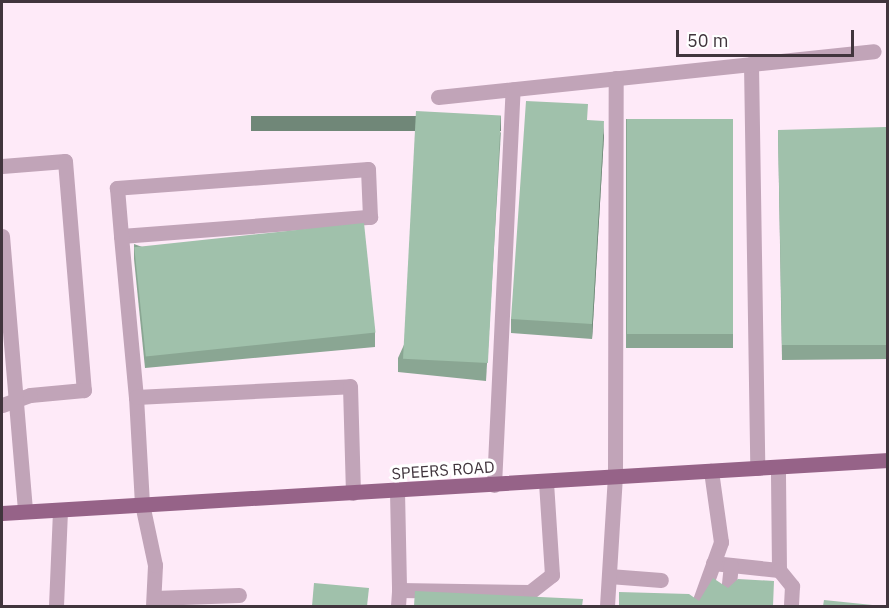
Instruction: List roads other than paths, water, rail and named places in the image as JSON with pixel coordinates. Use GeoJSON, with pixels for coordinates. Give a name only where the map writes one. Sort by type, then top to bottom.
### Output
{"type":"FeatureCollection","features":[{"type":"Feature","properties":{"kind":"main road","name":"SPEERS ROAD"},"geometry":{"type":"LineString","coordinates":[[2,513],[353,494],[888,459]]}},
{"type":"Feature","properties":{"kind":"lane"},"geometry":{"type":"LineString","coordinates":[[438,97],[874,51]]}},
{"type":"Feature","properties":{"kind":"lane"},"geometry":{"type":"LineString","coordinates":[[751,64],[757,468]]}},
{"type":"Feature","properties":{"kind":"lane"},"geometry":{"type":"LineString","coordinates":[[608,606],[615,477],[616,78]]}},
{"type":"Feature","properties":{"kind":"lane"},"geometry":{"type":"LineString","coordinates":[[494,485],[513,89]]}},
{"type":"Feature","properties":{"kind":"lane"},"geometry":{"type":"LineString","coordinates":[[2,166],[65,162],[84,390],[30,395],[8,404]]}},
{"type":"Feature","properties":{"kind":"lane"},"geometry":{"type":"LineString","coordinates":[[121,236],[370,217],[368,170],[117,188],[121,236],[136,397],[142,504],[155,565],[154,602],[239,595]]}},
{"type":"Feature","properties":{"kind":"lane"},"geometry":{"type":"LineString","coordinates":[[2,236],[8,404],[25,511]]}},
{"type":"Feature","properties":{"kind":"lane"},"geometry":{"type":"LineString","coordinates":[[136,397],[350,386],[353,494]]}},
{"type":"Feature","properties":{"kind":"lane"},"geometry":{"type":"LineString","coordinates":[[778,466],[779,570],[792,586],[791,606]]}},
{"type":"Feature","properties":{"kind":"lane"},"geometry":{"type":"LineString","coordinates":[[698,606],[721,542],[711,471]]}},
{"type":"Feature","properties":{"kind":"lane"},"geometry":{"type":"LineString","coordinates":[[399,590],[530,592],[552,575],[546,481]]}},
{"type":"Feature","properties":{"kind":"lane"},"geometry":{"type":"LineString","coordinates":[[397,491],[398,606]]}},
{"type":"Feature","properties":{"kind":"lane"},"geometry":{"type":"LineString","coordinates":[[56,606],[60,511]]}},
{"type":"Feature","properties":{"kind":"lane"},"geometry":{"type":"LineString","coordinates":[[713,563],[779,570]]}},
{"type":"Feature","properties":{"kind":"lane"},"geometry":{"type":"LineString","coordinates":[[728,593],[732,566]]}},
{"type":"Feature","properties":{"kind":"lane"},"geometry":{"type":"LineString","coordinates":[[609,576],[661,580]]}}]}
